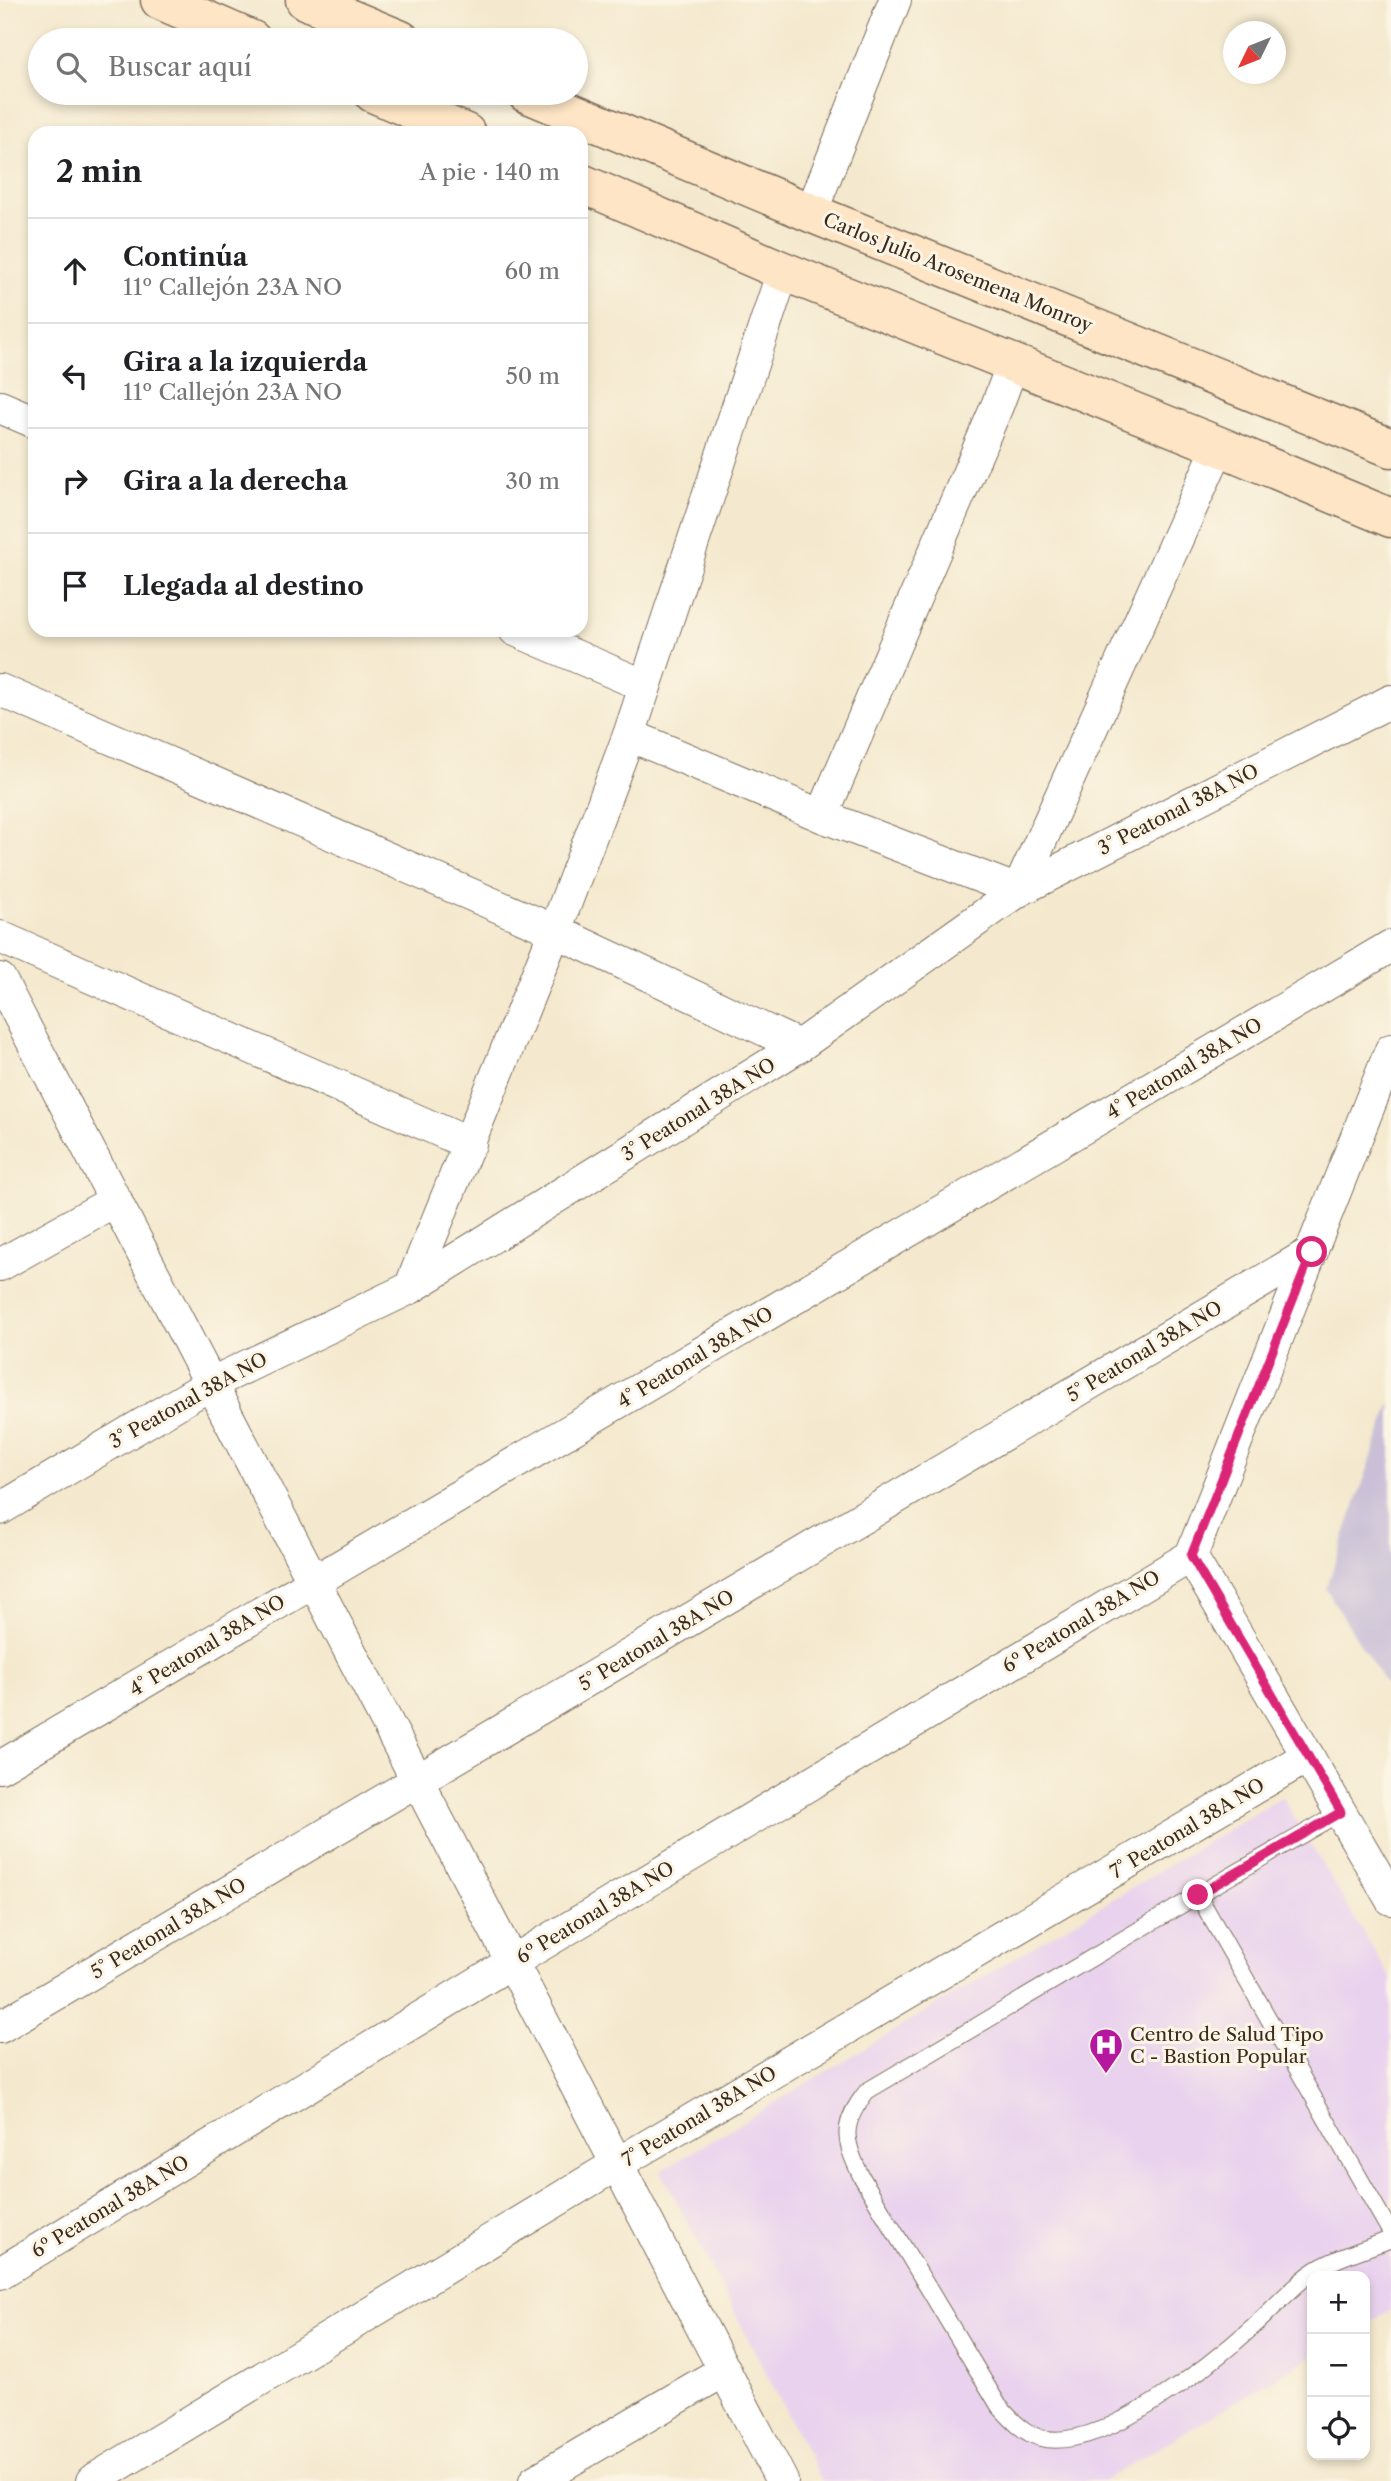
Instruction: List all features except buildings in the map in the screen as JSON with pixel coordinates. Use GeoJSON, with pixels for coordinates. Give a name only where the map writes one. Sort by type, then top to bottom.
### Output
{"type":"FeatureCollection","features":[{"type":"Feature","properties":{"kind":"main road"},"geometry":{"type":"LineString","coordinates":[[160,0],[225,28]]}},
{"type":"Feature","properties":{"kind":"main road"},"geometry":{"type":"LineString","coordinates":[[305,0],[372,28]]}},
{"type":"Feature","properties":{"kind":"main road"},"geometry":{"type":"LineString","coordinates":[[401,105],[450,126]]}},
{"type":"Feature","properties":{"kind":"main road","name":"Carlos Julio Arosemena Monroy"},"geometry":{"type":"LineString","coordinates":[[554,105],[811,213],[1391,448]]}},
{"type":"Feature","properties":{"kind":"main road"},"geometry":{"type":"LineString","coordinates":[[588,186],[783,271],[1219,446],[1391,519]]}},
{"type":"Feature","properties":{"kind":"street"},"geometry":{"type":"LineString","coordinates":[[811,213],[895,0]]}},
{"type":"Feature","properties":{"kind":"street"},"geometry":{"type":"LineString","coordinates":[[410,1288],[555,931],[629,735],[783,271]]}},
{"type":"Feature","properties":{"kind":"street"},"geometry":{"type":"LineString","coordinates":[[822,816],[998,406],[1013,363]]}},
{"type":"Feature","properties":{"kind":"street"},"geometry":{"type":"LineString","coordinates":[[0,407],[28,419]]}},
{"type":"Feature","properties":{"kind":"street"},"geometry":{"type":"LineString","coordinates":[[629,735],[822,816],[1018,891],[1219,446]]}},
{"type":"Feature","properties":{"kind":"street"},"geometry":{"type":"LineString","coordinates":[[531,637],[645,686]]}},
{"type":"Feature","properties":{"kind":"street"},"geometry":{"type":"LineString","coordinates":[[0,690],[555,931],[799,1046]]}},
{"type":"Feature","properties":{"kind":"street","name":"3° Peatonal 38A NO"},"geometry":{"type":"LineString","coordinates":[[0,1509],[212,1383],[410,1288],[799,1046],[1018,891],[1391,701]]}},
{"type":"Feature","properties":{"kind":"street"},"geometry":{"type":"LineString","coordinates":[[0,937],[470,1144]]}},
{"type":"Feature","properties":{"kind":"street","name":"4° Peatonal 38A NO"},"geometry":{"type":"LineString","coordinates":[[0,1767],[1391,946]]}},
{"type":"Feature","properties":{"kind":"street"},"geometry":{"type":"LineString","coordinates":[[0,979],[8,1012],[116,1200],[782,2481]]}},
{"type":"Feature","properties":{"kind":"street"},"geometry":{"type":"LineString","coordinates":[[1391,1050],[1191,1556],[1391,1899]]}},
{"type":"Feature","properties":{"kind":"street"},"geometry":{"type":"LineString","coordinates":[[0,1265],[116,1200]]}},
{"type":"Feature","properties":{"kind":"street","name":"5° Peatonal 38A NO"},"geometry":{"type":"LineString","coordinates":[[0,2027],[1312,1252]]}},
{"type":"Feature","properties":{"kind":"street","name":"6º Peatonal 38A NO"},"geometry":{"type":"LineString","coordinates":[[0,2273],[512,1962],[1191,1556]]}},
{"type":"Feature","properties":{"kind":"street","name":"7° Peatonal 38A NO"},"geometry":{"type":"LineString","coordinates":[[92,2481],[617,2164],[1308,1756]]}},
{"type":"Feature","properties":{"kind":"street"},"geometry":{"type":"LineString","coordinates":[[535,2481],[725,2370]]}},
{"type":"Feature","properties":{"kind":"lane"},"geometry":{"type":"LineString","coordinates":[[1341,1812],[867,2091],[853,2109],[846,2128],[850,2155],[861,2176],[999,2406],[1020,2428],[1040,2438],[1061,2441],[1088,2434],[1145,2408],[1195,2375],[1239,2340],[1320,2267],[1391,2239]]}},
{"type":"Feature","properties":{"kind":"lane"},"geometry":{"type":"LineString","coordinates":[[1198,1895],[1391,2233]]}},
{"type":"Feature","properties":{"kind":"shaded area"},"geometry":{"type":"Polygon","coordinates":[[[1391,1402],[1391,1693],[1326,1589],[1391,1402]]]}},
{"type":"Feature","properties":{"kind":"shaded area","name":"Centro de Salud Tipo C - Bastion Popular"},"geometry":{"type":"Polygon","coordinates":[[[1282,1797],[1391,1979],[1391,2310],[1370,2322],[1370,2271],[1307,2271],[1307,2359],[1103,2481],[822,2481],[661,2171],[1282,1797]]]}},
{"type":"Feature","properties":{"kind":"place","name":"Centro de Salud Tipo C - Bastion Popular"},"geometry":{"type":"Point","coordinates":[1106,2075]}},
{"type":"Feature","properties":{"kind":"route"},"geometry":{"type":"LineString","coordinates":[[1198,1895],[1341,1812],[1191,1556],[1312,1252]]}}]}
